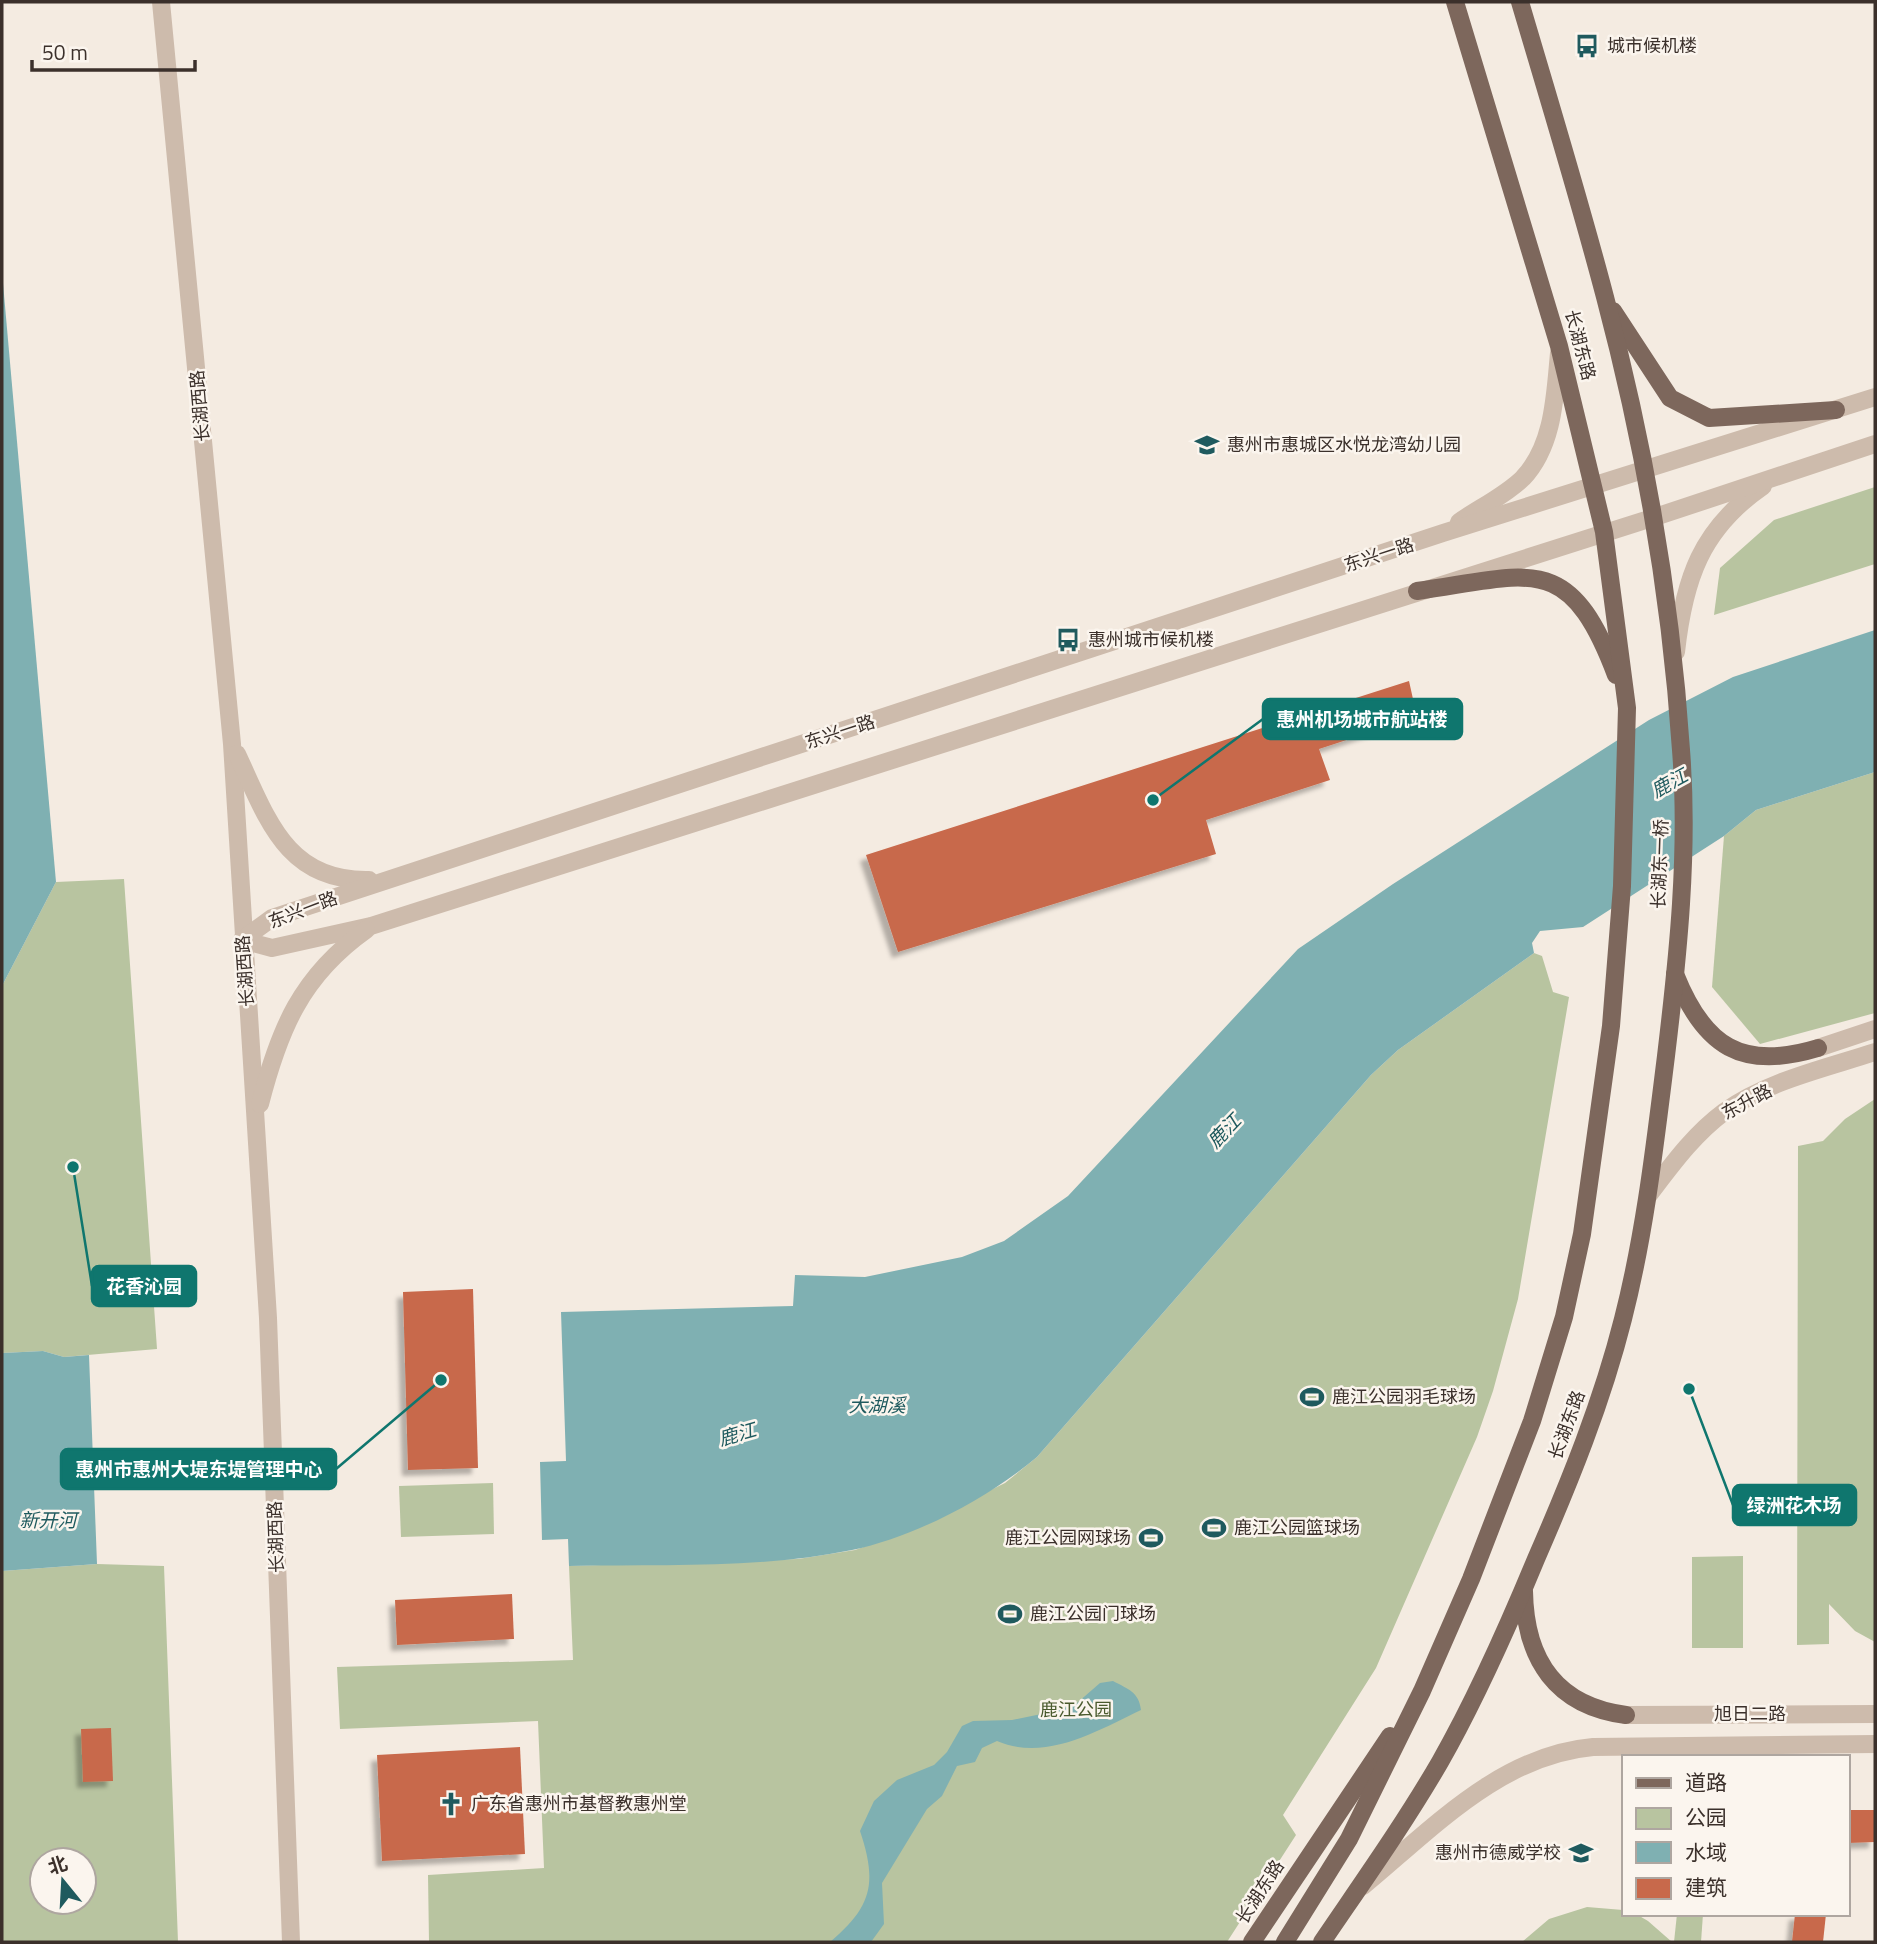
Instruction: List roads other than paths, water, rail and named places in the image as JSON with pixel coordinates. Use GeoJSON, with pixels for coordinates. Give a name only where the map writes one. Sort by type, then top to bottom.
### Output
{"type":"FeatureCollection","features":[{"type":"Feature","properties":{"kind":"main road","name":"长湖东路"},"geometry":{"type":"LineString","coordinates":[[1455,2],[1559,346],[1594,485],[1604,532],[1627,708]]}},
{"type":"Feature","properties":{"kind":"main road","name":"长湖东路"},"geometry":{"type":"LineString","coordinates":[[1520,2],[1606,299],[1644,470],[1674,677]]}},
{"type":"Feature","properties":{"kind":"main road"},"geometry":{"type":"LineString","coordinates":[[1606,299],[1670,398],[1709,418],[1836,410]]}},
{"type":"Feature","properties":{"kind":"main road"},"geometry":{"type":"LineString","coordinates":[[1418,591],[1525,578],[1542,579],[1563,587],[1583,608],[1595,628],[1627,708]]}},
{"type":"Feature","properties":{"kind":"main road","name":"长湖东一桥"},"geometry":{"type":"LineString","coordinates":[[1674,677],[1683,788],[1679,927]]}},
{"type":"Feature","properties":{"kind":"main road","name":"长湖东一桥"},"geometry":{"type":"LineString","coordinates":[[1617,950],[1624,850],[1627,708]]}},
{"type":"Feature","properties":{"kind":"main road","name":"长湖东路"},"geometry":{"type":"LineString","coordinates":[[1322,1942],[1422,1791],[1493,1663],[1582,1447],[1605,1384],[1624,1316],[1648,1196],[1679,927]]}},
{"type":"Feature","properties":{"kind":"main road","name":"长湖东路"},"geometry":{"type":"LineString","coordinates":[[1284,1942],[1349,1839],[1422,1690],[1465,1592],[1532,1421],[1564,1317],[1582,1234],[1602,1105],[1617,950]]}},
{"type":"Feature","properties":{"kind":"main road"},"geometry":{"type":"LineString","coordinates":[[1675,974],[1698,1016],[1734,1051],[1751,1057],[1768,1058],[1818,1048]]}},
{"type":"Feature","properties":{"kind":"main road"},"geometry":{"type":"LineString","coordinates":[[1524,1588],[1535,1647],[1550,1679],[1580,1702],[1626,1715]]}},
{"type":"Feature","properties":{"kind":"main road","name":"长湖东路"},"geometry":{"type":"LineString","coordinates":[[1252,1942],[1327,1827],[1422,1690]]}},
{"type":"Feature","properties":{"kind":"main road","name":"长湖东路"},"geometry":{"type":"LineString","coordinates":[[1339,1942],[1357,1891]]}},
{"type":"Feature","properties":{"kind":"street","name":"长湖西路"},"geometry":{"type":"LineString","coordinates":[[161,2],[232,744],[242,940],[257,1118],[268,1318],[291,1942]]}},
{"type":"Feature","properties":{"kind":"street"},"geometry":{"type":"LineString","coordinates":[[1443,533],[1522,479],[1536,459],[1553,418],[1559,346]]}},
{"type":"Feature","properties":{"kind":"street","name":"东兴一路"},"geometry":{"type":"LineString","coordinates":[[242,940],[272,918],[1443,533],[1875,397]]}},
{"type":"Feature","properties":{"kind":"street","name":"东兴一路"},"geometry":{"type":"LineString","coordinates":[[242,940],[272,948],[371,926],[1418,591],[1652,519],[1875,443]]}},
{"type":"Feature","properties":{"kind":"street"},"geometry":{"type":"LineString","coordinates":[[1674,677],[1682,607],[1702,548],[1725,518],[1779,475]]}},
{"type":"Feature","properties":{"kind":"street"},"geometry":{"type":"LineString","coordinates":[[232,744],[268,821],[290,853],[315,871],[346,881],[390,879]]}},
{"type":"Feature","properties":{"kind":"street"},"geometry":{"type":"LineString","coordinates":[[257,1118],[281,1035],[295,1003],[323,966],[371,926]]}},
{"type":"Feature","properties":{"kind":"street"},"geometry":{"type":"LineString","coordinates":[[1818,1048],[1875,1029]]}},
{"type":"Feature","properties":{"kind":"street","name":"东升路"},"geometry":{"type":"LineString","coordinates":[[1648,1196],[1696,1136],[1736,1104],[1814,1072],[1875,1052]]}},
{"type":"Feature","properties":{"kind":"street","name":"旭日二路"},"geometry":{"type":"LineString","coordinates":[[1626,1715],[1875,1714]]}},
{"type":"Feature","properties":{"kind":"street","name":"旭日二路"},"geometry":{"type":"LineString","coordinates":[[1357,1891],[1497,1780],[1544,1756],[1593,1747],[1875,1744]]}},
{"type":"Feature","properties":{"kind":"water"},"geometry":{"type":"Polygon","coordinates":[[[2,272],[56,882],[2,986],[2,272]]]}},
{"type":"Feature","properties":{"kind":"water","name":"大湖溪"},"geometry":{"type":"Polygon","coordinates":[[[1875,630],[1875,772],[1756,810],[1724,836],[1583,927],[1540,931],[1532,943],[1534,953],[1398,1050],[1371,1075],[1037,1457],[1018,1472],[974,1501],[925,1526],[876,1544],[817,1556],[747,1563],[569,1566],[568,1539],[542,1540],[540,1462],[566,1461],[561,1312],[793,1306],[795,1275],[865,1277],[962,1257],[1004,1241],[1068,1196],[1298,949],[1393,884],[1649,720],[1733,677],[1875,630]]]}},
{"type":"Feature","properties":{"kind":"water","name":"新开河"},"geometry":{"type":"Polygon","coordinates":[[[43,1351],[64,1357],[89,1355],[97,1564],[2,1571],[2,1353],[43,1351]]]}},
{"type":"Feature","properties":{"kind":"water"},"geometry":{"type":"Polygon","coordinates":[[[1113,1681],[1135,1695],[1141,1710],[1089,1735],[1052,1746],[1015,1747],[997,1741],[982,1748],[975,1762],[957,1766],[942,1796],[927,1809],[882,1883],[884,1924],[871,1942],[830,1942],[855,1917],[868,1892],[869,1865],[860,1831],[874,1801],[897,1780],[934,1765],[947,1752],[962,1726],[973,1721],[1012,1720],[1051,1712],[1077,1703],[1100,1683],[1113,1681]]]}},
{"type":"Feature","properties":{"kind":"place","name":"城市候机楼"},"geometry":{"type":"Point","coordinates":[1587,46]}},
{"type":"Feature","properties":{"kind":"place","name":"惠州市惠城区水悦龙湾幼儿园"},"geometry":{"type":"Point","coordinates":[1207,445]}},
{"type":"Feature","properties":{"kind":"place","name":"惠州城市候机楼"},"geometry":{"type":"Point","coordinates":[1068,640]}},
{"type":"Feature","properties":{"kind":"place","name":"惠州机场城市航站楼"},"geometry":{"type":"Point","coordinates":[1153,800]}},
{"type":"Feature","properties":{"kind":"place","name":"花香沁园"},"geometry":{"type":"Point","coordinates":[73,1167]}},
{"type":"Feature","properties":{"kind":"place","name":"惠州市惠州大堤东堤管理中心"},"geometry":{"type":"Point","coordinates":[441,1380]}},
{"type":"Feature","properties":{"kind":"place","name":"绿洲花木场"},"geometry":{"type":"Point","coordinates":[1689,1389]}},
{"type":"Feature","properties":{"kind":"place","name":"鹿江公园羽毛球场"},"geometry":{"type":"Point","coordinates":[1312,1397]}},
{"type":"Feature","properties":{"kind":"place","name":"鹿江公园篮球场"},"geometry":{"type":"Point","coordinates":[1214,1528]}},
{"type":"Feature","properties":{"kind":"place","name":"鹿江公园网球场"},"geometry":{"type":"Point","coordinates":[1151,1538]}},
{"type":"Feature","properties":{"kind":"place","name":"鹿江公园门球场"},"geometry":{"type":"Point","coordinates":[1010,1614]}},
{"type":"Feature","properties":{"kind":"place","name":"广东省惠州市基督教惠州堂"},"geometry":{"type":"Point","coordinates":[451,1804]}},
{"type":"Feature","properties":{"kind":"place","name":"惠州市德威学校"},"geometry":{"type":"Point","coordinates":[1581,1853]}},
{"type":"Feature","properties":{"kind":"water label","name":"鹿江"},"geometry":{"type":"Point","coordinates":[1669,783]}},
{"type":"Feature","properties":{"kind":"water label","name":"鹿江"},"geometry":{"type":"Point","coordinates":[1224,1131]}},
{"type":"Feature","properties":{"kind":"water label","name":"鹿江"},"geometry":{"type":"Point","coordinates":[737,1434]}},
{"type":"Feature","properties":{"kind":"park label","name":"鹿江公园"},"geometry":{"type":"Point","coordinates":[1076,1710]}}]}
